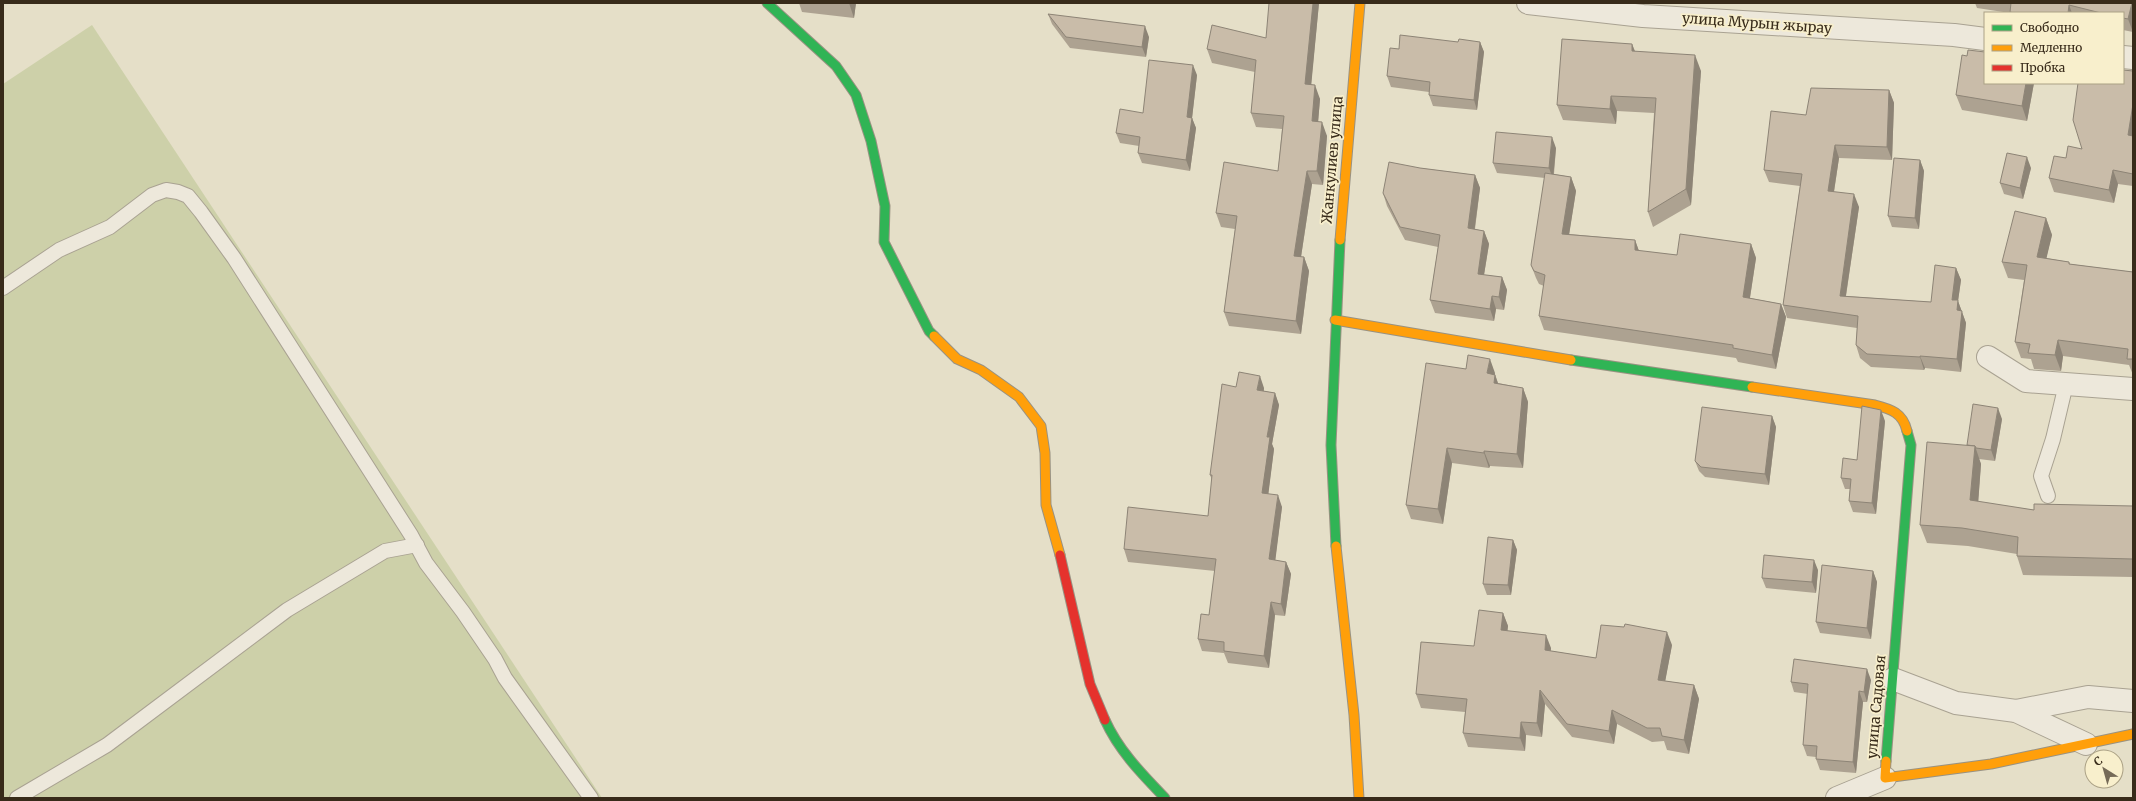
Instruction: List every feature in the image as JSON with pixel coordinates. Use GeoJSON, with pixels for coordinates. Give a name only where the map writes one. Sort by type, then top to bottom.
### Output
{"type":"FeatureCollection","features":[{"type":"Feature","properties":{"kind":"street"},"geometry":{"type":"LineString","coordinates":[[767,3],[836,66],[856,95],[871,141],[885,206],[884,242],[929,331],[957,358],[981,370],[1019,397],[1041,426],[1045,453],[1046,505],[1069,588],[1090,684],[1112,734],[1132,764],[1164,798]]}},
{"type":"Feature","properties":{"kind":"street","name":"Жанкулиев улица"},"geometry":{"type":"LineString","coordinates":[[1359,798],[1359,754],[1336,561],[1331,466],[1334,320],[1345,151],[1360,3]]}},
{"type":"Feature","properties":{"kind":"street","name":"улица Мурын жырау"},"geometry":{"type":"LineString","coordinates":[[1528,3],[1643,16],[1954,35],[1984,39]]}},
{"type":"Feature","properties":{"kind":"street","name":"улица Садовая"},"geometry":{"type":"LineString","coordinates":[[1334,320],[1601,365],[1875,405],[1894,410],[1906,426],[1911,445],[1885,778],[1991,764],[2133,734]]}},
{"type":"Feature","properties":{"kind":"street"},"geometry":{"type":"LineString","coordinates":[[1988,357],[2026,381],[2133,389]]}},
{"type":"Feature","properties":{"kind":"street"},"geometry":{"type":"LineString","coordinates":[[1893,679],[1956,703],[2016,710],[2088,697],[2133,701]]}},
{"type":"Feature","properties":{"kind":"street"},"geometry":{"type":"LineString","coordinates":[[2016,710],[2086,744]]}},
{"type":"Feature","properties":{"kind":"street"},"geometry":{"type":"LineString","coordinates":[[1837,798],[1885,778]]}},
{"type":"Feature","properties":{"kind":"lane"},"geometry":{"type":"LineString","coordinates":[[3,288],[59,250],[110,227],[152,195],[166,190],[178,192],[188,196],[202,212],[234,258],[417,545],[426,562],[491,653],[505,678],[591,798]]}},
{"type":"Feature","properties":{"kind":"lane"},"geometry":{"type":"LineString","coordinates":[[2048,496],[2041,476],[2053,438],[2066,384]]}},
{"type":"Feature","properties":{"kind":"lane"},"geometry":{"type":"LineString","coordinates":[[17,798],[107,745],[287,610],[385,551],[417,545]]}},
{"type":"Feature","properties":{"kind":"green space"},"geometry":{"type":"Polygon","coordinates":[[[92,25],[602,798],[3,798],[3,84],[92,25]]]}},
{"type":"Feature","properties":{"kind":"building"},"geometry":{"type":"Polygon","coordinates":[[[1269,3],[1313,3],[1305,84],[1315,85],[1312,121],[1322,122],[1317,171],[1307,171],[1294,256],[1304,257],[1296,321],[1224,312],[1237,216],[1216,213],[1224,162],[1278,171],[1284,116],[1251,113],[1256,60],[1207,49],[1212,25],[1266,38],[1269,3]]]}},
{"type":"Feature","properties":{"kind":"building"},"geometry":{"type":"Polygon","coordinates":[[[2011,3],[2132,3],[2128,19],[2124,18],[2124,12],[2097,12],[2069,5],[2068,12],[2010,12],[2011,3]]]}},
{"type":"Feature","properties":{"kind":"building"},"geometry":{"type":"Polygon","coordinates":[[[1048,14],[1145,26],[1142,47],[1066,37],[1048,14]]]}},
{"type":"Feature","properties":{"kind":"building"},"geometry":{"type":"Polygon","coordinates":[[[1400,35],[1458,42],[1459,39],[1480,42],[1474,100],[1429,95],[1430,82],[1387,76],[1390,48],[1399,49],[1400,35]]]}},
{"type":"Feature","properties":{"kind":"building"},"geometry":{"type":"Polygon","coordinates":[[[1562,39],[1632,44],[1632,51],[1695,55],[1686,189],[1648,212],[1656,98],[1611,96],[1610,109],[1557,105],[1562,39]]]}},
{"type":"Feature","properties":{"kind":"building"},"geometry":{"type":"Polygon","coordinates":[[[1968,50],[1984,52],[1984,84],[2026,84],[2022,106],[1956,95],[1962,55],[1967,56],[1968,50]]]}},
{"type":"Feature","properties":{"kind":"building"},"geometry":{"type":"Polygon","coordinates":[[[1149,60],[1193,65],[1187,117],[1192,118],[1186,160],[1138,153],[1140,137],[1116,133],[1120,109],[1143,113],[1149,60]]]}},
{"type":"Feature","properties":{"kind":"building"},"geometry":{"type":"Polygon","coordinates":[[[2124,70],[2133,71],[2133,104],[2128,135],[2133,136],[2133,174],[2113,170],[2109,190],[2049,178],[2054,156],[2066,158],[2068,146],[2082,149],[2073,120],[2078,84],[2124,84],[2124,70]]]}},
{"type":"Feature","properties":{"kind":"building"},"geometry":{"type":"Polygon","coordinates":[[[1811,88],[1889,90],[1887,147],[1835,145],[1828,191],[1854,194],[1840,296],[1931,302],[1935,265],[1956,268],[1952,300],[1958,300],[1957,310],[1962,311],[1957,359],[1867,354],[1856,345],[1858,316],[1783,305],[1802,174],[1764,170],[1771,111],[1806,115],[1811,88]]]}},
{"type":"Feature","properties":{"kind":"building"},"geometry":{"type":"Polygon","coordinates":[[[1496,132],[1552,137],[1549,168],[1493,163],[1496,132]]]}},
{"type":"Feature","properties":{"kind":"building"},"geometry":{"type":"Polygon","coordinates":[[[2007,153],[2027,157],[2020,188],[2000,183],[2007,153]]]}},
{"type":"Feature","properties":{"kind":"building"},"geometry":{"type":"Polygon","coordinates":[[[1894,158],[1920,160],[1915,218],[1888,216],[1894,158]]]}},
{"type":"Feature","properties":{"kind":"building"},"geometry":{"type":"Polygon","coordinates":[[[1389,162],[1420,168],[1475,175],[1468,228],[1484,231],[1478,274],[1502,277],[1499,297],[1492,296],[1490,309],[1430,300],[1440,235],[1400,227],[1383,193],[1389,162]]]}},
{"type":"Feature","properties":{"kind":"building"},"geometry":{"type":"Polygon","coordinates":[[[1545,173],[1571,177],[1562,234],[1635,240],[1635,250],[1677,255],[1680,234],[1751,244],[1743,297],[1781,304],[1772,355],[1733,348],[1733,345],[1539,316],[1545,275],[1534,271],[1531,265],[1545,173]]]}},
{"type":"Feature","properties":{"kind":"building"},"geometry":{"type":"Polygon","coordinates":[[[2015,211],[2046,218],[2037,257],[2069,262],[2069,264],[2133,272],[2133,359],[2127,359],[2128,349],[2058,340],[2055,355],[2028,353],[2030,344],[2015,342],[2027,265],[2002,262],[2015,211]]]}},
{"type":"Feature","properties":{"kind":"building"},"geometry":{"type":"Polygon","coordinates":[[[1468,355],[1490,359],[1487,373],[1495,375],[1494,383],[1523,388],[1517,454],[1484,451],[1484,453],[1447,448],[1438,509],[1406,505],[1426,363],[1466,369],[1468,355]]]}},
{"type":"Feature","properties":{"kind":"building"},"geometry":{"type":"Polygon","coordinates":[[[1239,372],[1260,376],[1257,390],[1275,393],[1267,437],[1270,437],[1262,493],[1278,495],[1269,559],[1286,562],[1281,604],[1271,602],[1264,656],[1224,651],[1224,642],[1198,639],[1201,614],[1209,615],[1216,559],[1124,549],[1128,507],[1208,516],[1212,475],[1210,475],[1222,384],[1236,387],[1239,372]]]}},
{"type":"Feature","properties":{"kind":"building"},"geometry":{"type":"Polygon","coordinates":[[[1973,404],[1998,408],[1991,450],[1967,445],[1973,404]]]}},
{"type":"Feature","properties":{"kind":"building"},"geometry":{"type":"Polygon","coordinates":[[[1862,406],[1881,410],[1872,503],[1849,501],[1851,479],[1841,478],[1843,458],[1857,460],[1862,406]]]}},
{"type":"Feature","properties":{"kind":"building"},"geometry":{"type":"Polygon","coordinates":[[[1702,407],[1772,416],[1765,474],[1701,467],[1695,461],[1702,407]]]}},
{"type":"Feature","properties":{"kind":"building"},"geometry":{"type":"Polygon","coordinates":[[[1927,442],[1975,446],[1970,500],[2034,510],[2034,504],[2133,506],[2133,559],[2017,556],[2018,537],[1962,528],[1920,525],[1927,442]]]}},
{"type":"Feature","properties":{"kind":"building"},"geometry":{"type":"Polygon","coordinates":[[[1488,537],[1513,540],[1508,585],[1483,584],[1488,537]]]}},
{"type":"Feature","properties":{"kind":"building"},"geometry":{"type":"Polygon","coordinates":[[[1764,555],[1814,560],[1812,582],[1762,578],[1764,555]]]}},
{"type":"Feature","properties":{"kind":"building"},"geometry":{"type":"Polygon","coordinates":[[[1822,565],[1873,571],[1867,628],[1816,622],[1822,565]]]}},
{"type":"Feature","properties":{"kind":"building"},"geometry":{"type":"Polygon","coordinates":[[[1479,610],[1503,613],[1501,630],[1546,635],[1545,650],[1596,658],[1601,625],[1624,627],[1625,624],[1667,632],[1658,680],[1694,685],[1684,740],[1662,736],[1660,728],[1647,728],[1612,710],[1609,731],[1567,724],[1540,690],[1537,723],[1521,722],[1520,738],[1463,733],[1467,699],[1416,694],[1421,642],[1474,646],[1479,610]]]}},
{"type":"Feature","properties":{"kind":"building"},"geometry":{"type":"Polygon","coordinates":[[[1794,659],[1867,669],[1864,692],[1859,691],[1853,762],[1816,759],[1817,746],[1803,745],[1808,684],[1791,682],[1794,659]]]}},
{"type":"Feature","properties":{"kind":"traffic: fast"},"geometry":{"type":"LineString","coordinates":[[767,3],[836,66],[856,95],[871,141],[885,206],[884,242],[929,331],[934,336]]}},
{"type":"Feature","properties":{"kind":"traffic: fast"},"geometry":{"type":"LineString","coordinates":[[1336,546],[1331,445],[1340,240]]}},
{"type":"Feature","properties":{"kind":"traffic: fast"},"geometry":{"type":"LineString","coordinates":[[1571,360],[1752,387]]}},
{"type":"Feature","properties":{"kind":"traffic: fast"},"geometry":{"type":"LineString","coordinates":[[1886,761],[1911,445],[1907,431]]}},
{"type":"Feature","properties":{"kind":"traffic: fast"},"geometry":{"type":"LineString","coordinates":[[1105,720],[1124,752],[1165,798]]}},
{"type":"Feature","properties":{"kind":"traffic: slow"},"geometry":{"type":"LineString","coordinates":[[1340,240],[1360,3]]}},
{"type":"Feature","properties":{"kind":"traffic: slow"},"geometry":{"type":"LineString","coordinates":[[1335,320],[1571,360]]}},
{"type":"Feature","properties":{"kind":"traffic: slow"},"geometry":{"type":"LineString","coordinates":[[934,336],[957,359],[981,370],[1019,397],[1041,426],[1045,453],[1046,505],[1060,555]]}},
{"type":"Feature","properties":{"kind":"traffic: slow"},"geometry":{"type":"LineString","coordinates":[[1752,387],[1875,405],[1896,413],[1903,420],[1907,431]]}},
{"type":"Feature","properties":{"kind":"traffic: slow"},"geometry":{"type":"LineString","coordinates":[[1336,546],[1354,715],[1359,798]]}},
{"type":"Feature","properties":{"kind":"traffic: slow"},"geometry":{"type":"LineString","coordinates":[[1886,761],[1885,778],[1991,764],[2133,734]]}},
{"type":"Feature","properties":{"kind":"traffic: jam"},"geometry":{"type":"LineString","coordinates":[[1060,555],[1090,684],[1105,720]]}}]}
